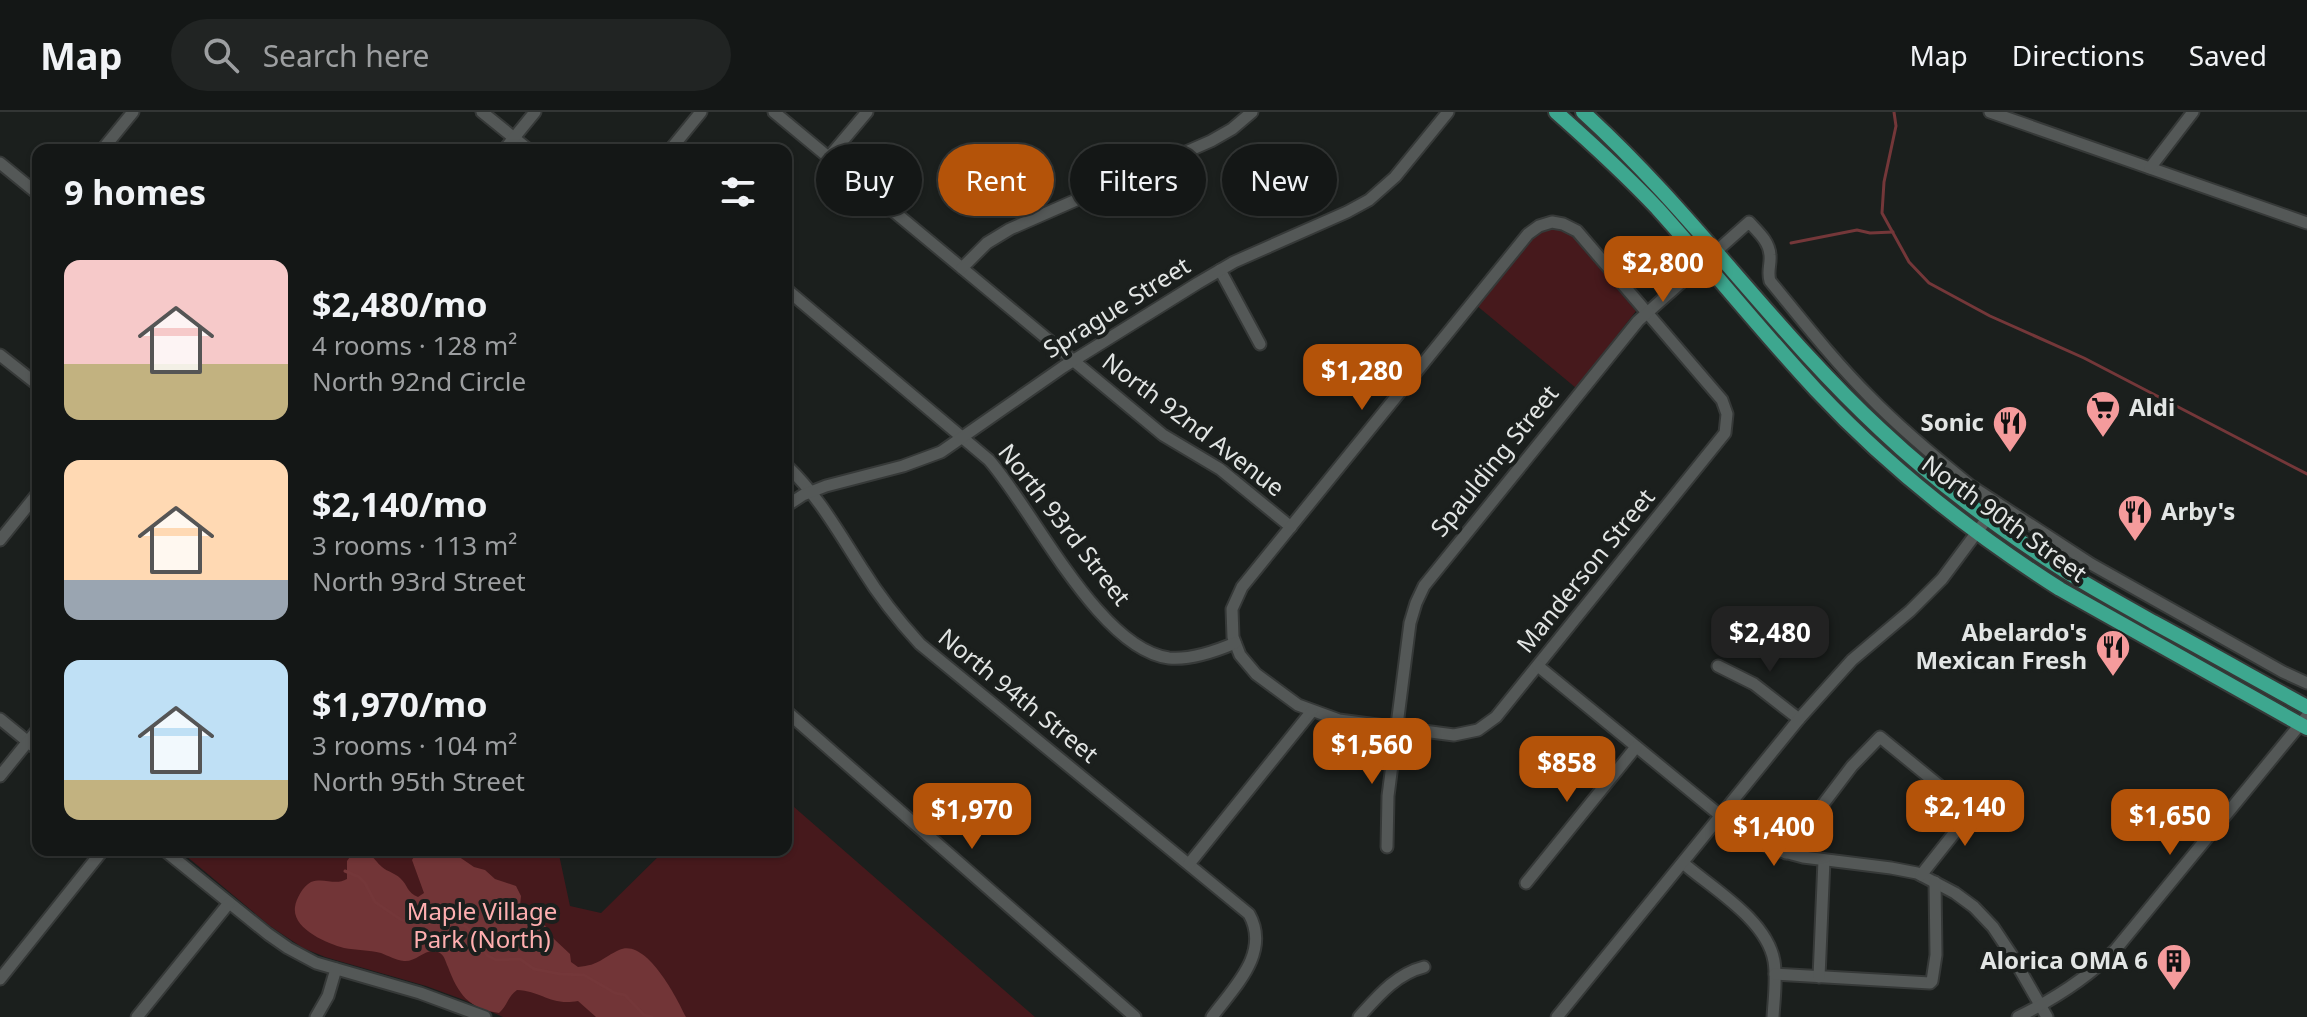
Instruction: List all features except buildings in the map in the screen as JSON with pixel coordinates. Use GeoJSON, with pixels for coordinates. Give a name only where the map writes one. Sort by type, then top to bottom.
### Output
{"type":"FeatureCollection","features":[{"type":"Feature","properties":{"kind":"main road","name":"North 90th Street"},"geometry":{"type":"LineString","coordinates":[[1556,112],[1630,180],[1795,367],[1888,460],[1977,532],[2060,589],[2305,723]]}},
{"type":"Feature","properties":{"kind":"main road","name":"North 90th Street"},"geometry":{"type":"LineString","coordinates":[[1583,112],[1646,171],[1814,362],[1861,411],[1921,465],[2055,565],[2307,707]]}},
{"type":"Feature","properties":{"kind":"street"},"geometry":{"type":"LineString","coordinates":[[107,144],[133,112]]}},
{"type":"Feature","properties":{"kind":"street"},"geometry":{"type":"LineString","coordinates":[[482,112],[522,144]]}},
{"type":"Feature","properties":{"kind":"street"},"geometry":{"type":"LineString","coordinates":[[509,144],[535,112]]}},
{"type":"Feature","properties":{"kind":"street"},"geometry":{"type":"LineString","coordinates":[[675,144],[701,112]]}},
{"type":"Feature","properties":{"kind":"street","name":"North 92nd Avenue"},"geometry":{"type":"LineString","coordinates":[[774,112],[816,146]]}},
{"type":"Feature","properties":{"kind":"street"},"geometry":{"type":"LineString","coordinates":[[840,144],[867,112]]}},
{"type":"Feature","properties":{"kind":"street"},"geometry":{"type":"LineString","coordinates":[[962,268],[987,243],[1010,229],[1211,141],[1252,112]]}},
{"type":"Feature","properties":{"kind":"street"},"geometry":{"type":"LineString","coordinates":[[1990,112],[2006,115],[2307,223]]}},
{"type":"Feature","properties":{"kind":"street"},"geometry":{"type":"LineString","coordinates":[[2150,168],[2193,112]]}},
{"type":"Feature","properties":{"kind":"street","name":"Sprague Street"},"geometry":{"type":"LineString","coordinates":[[792,503],[847,479],[921,461],[941,452],[1073,361],[1220,270],[1369,200],[1395,177],[1443,114]]}},
{"type":"Feature","properties":{"kind":"street"},"geometry":{"type":"LineString","coordinates":[[0,163],[32,189]]}},
{"type":"Feature","properties":{"kind":"street","name":"North 92nd Avenue"},"geometry":{"type":"LineString","coordinates":[[900,216],[1163,435],[1220,469],[1291,527]]}},
{"type":"Feature","properties":{"kind":"street"},"geometry":{"type":"LineString","coordinates":[[1396,728],[1339,720],[1312,711],[1289,699],[1256,674],[1240,655],[1235,643],[1231,620],[1237,596],[1528,234],[1539,226],[1555,222],[1577,231],[1647,312]]}},
{"type":"Feature","properties":{"kind":"street","name":"Spaulding Street"},"geometry":{"type":"LineString","coordinates":[[1387,847],[1388,796],[1410,623],[1424,586],[1647,312],[1749,222],[1768,245],[1770,281],[1839,364],[1924,447],[1998,504]]}},
{"type":"Feature","properties":{"kind":"street"},"geometry":{"type":"LineString","coordinates":[[1220,270],[1260,344]]}},
{"type":"Feature","properties":{"kind":"street","name":"North 93rd Street"},"geometry":{"type":"LineString","coordinates":[[792,294],[989,460],[1005,478],[1096,609],[1131,640],[1154,654],[1172,658],[1198,656],[1235,643]]}},
{"type":"Feature","properties":{"kind":"street","name":"Manderson Street"},"geometry":{"type":"LineString","coordinates":[[1396,728],[1454,735],[1487,725],[1721,440],[1727,424],[1722,400],[1647,312]]}},
{"type":"Feature","properties":{"kind":"street"},"geometry":{"type":"LineString","coordinates":[[0,355],[32,380]]}},
{"type":"Feature","properties":{"kind":"street","name":"North 94th Street"},"geometry":{"type":"LineString","coordinates":[[792,471],[838,530],[876,590],[920,644],[1243,908],[1256,930],[1257,946],[1251,963],[1212,1017]]}},
{"type":"Feature","properties":{"kind":"street"},"geometry":{"type":"LineString","coordinates":[[0,540],[32,500]]}},
{"type":"Feature","properties":{"kind":"street"},"geometry":{"type":"LineString","coordinates":[[1559,1016],[1799,719],[1852,660],[1931,591],[1998,504],[2091,564],[2307,683]]}},
{"type":"Feature","properties":{"kind":"street"},"geometry":{"type":"LineString","coordinates":[[1538,666],[1721,816],[1757,841],[1786,853],[1921,875],[1968,903],[1993,927],[2044,1011]]}},
{"type":"Feature","properties":{"kind":"street"},"geometry":{"type":"LineString","coordinates":[[1718,666],[1754,684],[1799,719]]}},
{"type":"Feature","properties":{"kind":"street"},"geometry":{"type":"LineString","coordinates":[[1189,864],[1312,711]]}},
{"type":"Feature","properties":{"kind":"street"},"geometry":{"type":"LineString","coordinates":[[792,716],[1135,1017]]}},
{"type":"Feature","properties":{"kind":"street"},"geometry":{"type":"LineString","coordinates":[[0,719],[32,745]]}},
{"type":"Feature","properties":{"kind":"street"},"geometry":{"type":"LineString","coordinates":[[2018,1017],[2044,1011],[2116,949],[2305,723]]}},
{"type":"Feature","properties":{"kind":"street"},"geometry":{"type":"LineString","coordinates":[[0,776],[32,737]]}},
{"type":"Feature","properties":{"kind":"street"},"geometry":{"type":"LineString","coordinates":[[1786,853],[1852,766],[1880,737],[1968,809],[1967,817],[1921,875]]}},
{"type":"Feature","properties":{"kind":"street"},"geometry":{"type":"LineString","coordinates":[[1526,883],[1636,747]]}},
{"type":"Feature","properties":{"kind":"street"},"geometry":{"type":"LineString","coordinates":[[0,979],[98,856]]}},
{"type":"Feature","properties":{"kind":"street"},"geometry":{"type":"LineString","coordinates":[[171,856],[288,948],[316,963],[420,993],[478,1016]]}},
{"type":"Feature","properties":{"kind":"street"},"geometry":{"type":"LineString","coordinates":[[1819,977],[1824,860]]}},
{"type":"Feature","properties":{"kind":"street"},"geometry":{"type":"LineString","coordinates":[[1683,863],[1758,928],[1771,950],[1775,974],[1773,1017]]}},
{"type":"Feature","properties":{"kind":"street"},"geometry":{"type":"LineString","coordinates":[[1775,974],[1920,983],[1932,981],[1936,955],[1935,882]]}},
{"type":"Feature","properties":{"kind":"street"},"geometry":{"type":"LineString","coordinates":[[137,1017],[229,903]]}},
{"type":"Feature","properties":{"kind":"street"},"geometry":{"type":"LineString","coordinates":[[1359,1017],[1400,977],[1410,970],[1424,967]]}},
{"type":"Feature","properties":{"kind":"street"},"geometry":{"type":"LineString","coordinates":[[316,1017],[328,996],[336,969]]}},
{"type":"Feature","properties":{"kind":"green space"},"geometry":{"type":"Polygon","coordinates":[[[1554,227],[1571,234],[1636,311],[1576,388],[1476,305],[1536,232],[1554,227]]]}},
{"type":"Feature","properties":{"kind":"green space","name":"Maple Village Park (North)"},"geometry":{"type":"Polygon","coordinates":[[[792,805],[1035,1017],[503,1017],[426,986],[303,948],[270,926],[186,856],[559,856],[570,906],[601,913],[659,856],[792,856],[792,805]]]}},
{"type":"Feature","properties":{"kind":"green space","name":"Maple Village Park (North)"},"geometry":{"type":"Polygon","coordinates":[[[351,856],[371,856],[400,878],[418,897],[424,893],[412,860],[414,856],[458,856],[495,879],[516,886],[521,896],[520,906],[542,921],[554,939],[570,954],[571,962],[578,967],[596,963],[619,950],[629,948],[640,952],[659,972],[686,1017],[596,1017],[578,1001],[560,1002],[517,990],[499,1013],[489,1011],[466,999],[438,952],[429,951],[404,961],[381,953],[344,948],[320,939],[299,922],[295,907],[297,900],[311,882],[347,879],[347,861],[351,856]]]}},
{"type":"Feature","properties":{"kind":"waterway"},"geometry":{"type":"LineString","coordinates":[[1894,112],[1896,126],[1884,182],[1882,213],[1909,262],[1929,283],[1990,316],[2084,358],[2307,474]]}},
{"type":"Feature","properties":{"kind":"waterway"},"geometry":{"type":"LineString","coordinates":[[1791,243],[1857,230],[1893,232]]}},
{"type":"Feature","properties":{"kind":"waterway"},"geometry":{"type":"LineString","coordinates":[[345,871],[359,877],[375,902],[400,919],[413,924],[452,923],[465,926],[479,939],[481,948],[488,956],[496,960],[520,959],[534,969],[584,975],[615,993],[625,995],[644,1015],[652,1017]]}},
{"type":"Feature","properties":{"kind":"place","name":"Aldi"},"geometry":{"type":"Point","coordinates":[2103,439]}},
{"type":"Feature","properties":{"kind":"place","name":"Sonic"},"geometry":{"type":"Point","coordinates":[2010,454]}},
{"type":"Feature","properties":{"kind":"place","name":"Arby's"},"geometry":{"type":"Point","coordinates":[2135,543]}},
{"type":"Feature","properties":{"kind":"place","name":"Abelardo's Mexican Fresh"},"geometry":{"type":"Point","coordinates":[2113,678]}},
{"type":"Feature","properties":{"kind":"place","name":"Alorica OMA 6"},"geometry":{"type":"Point","coordinates":[2174,992]}}]}
